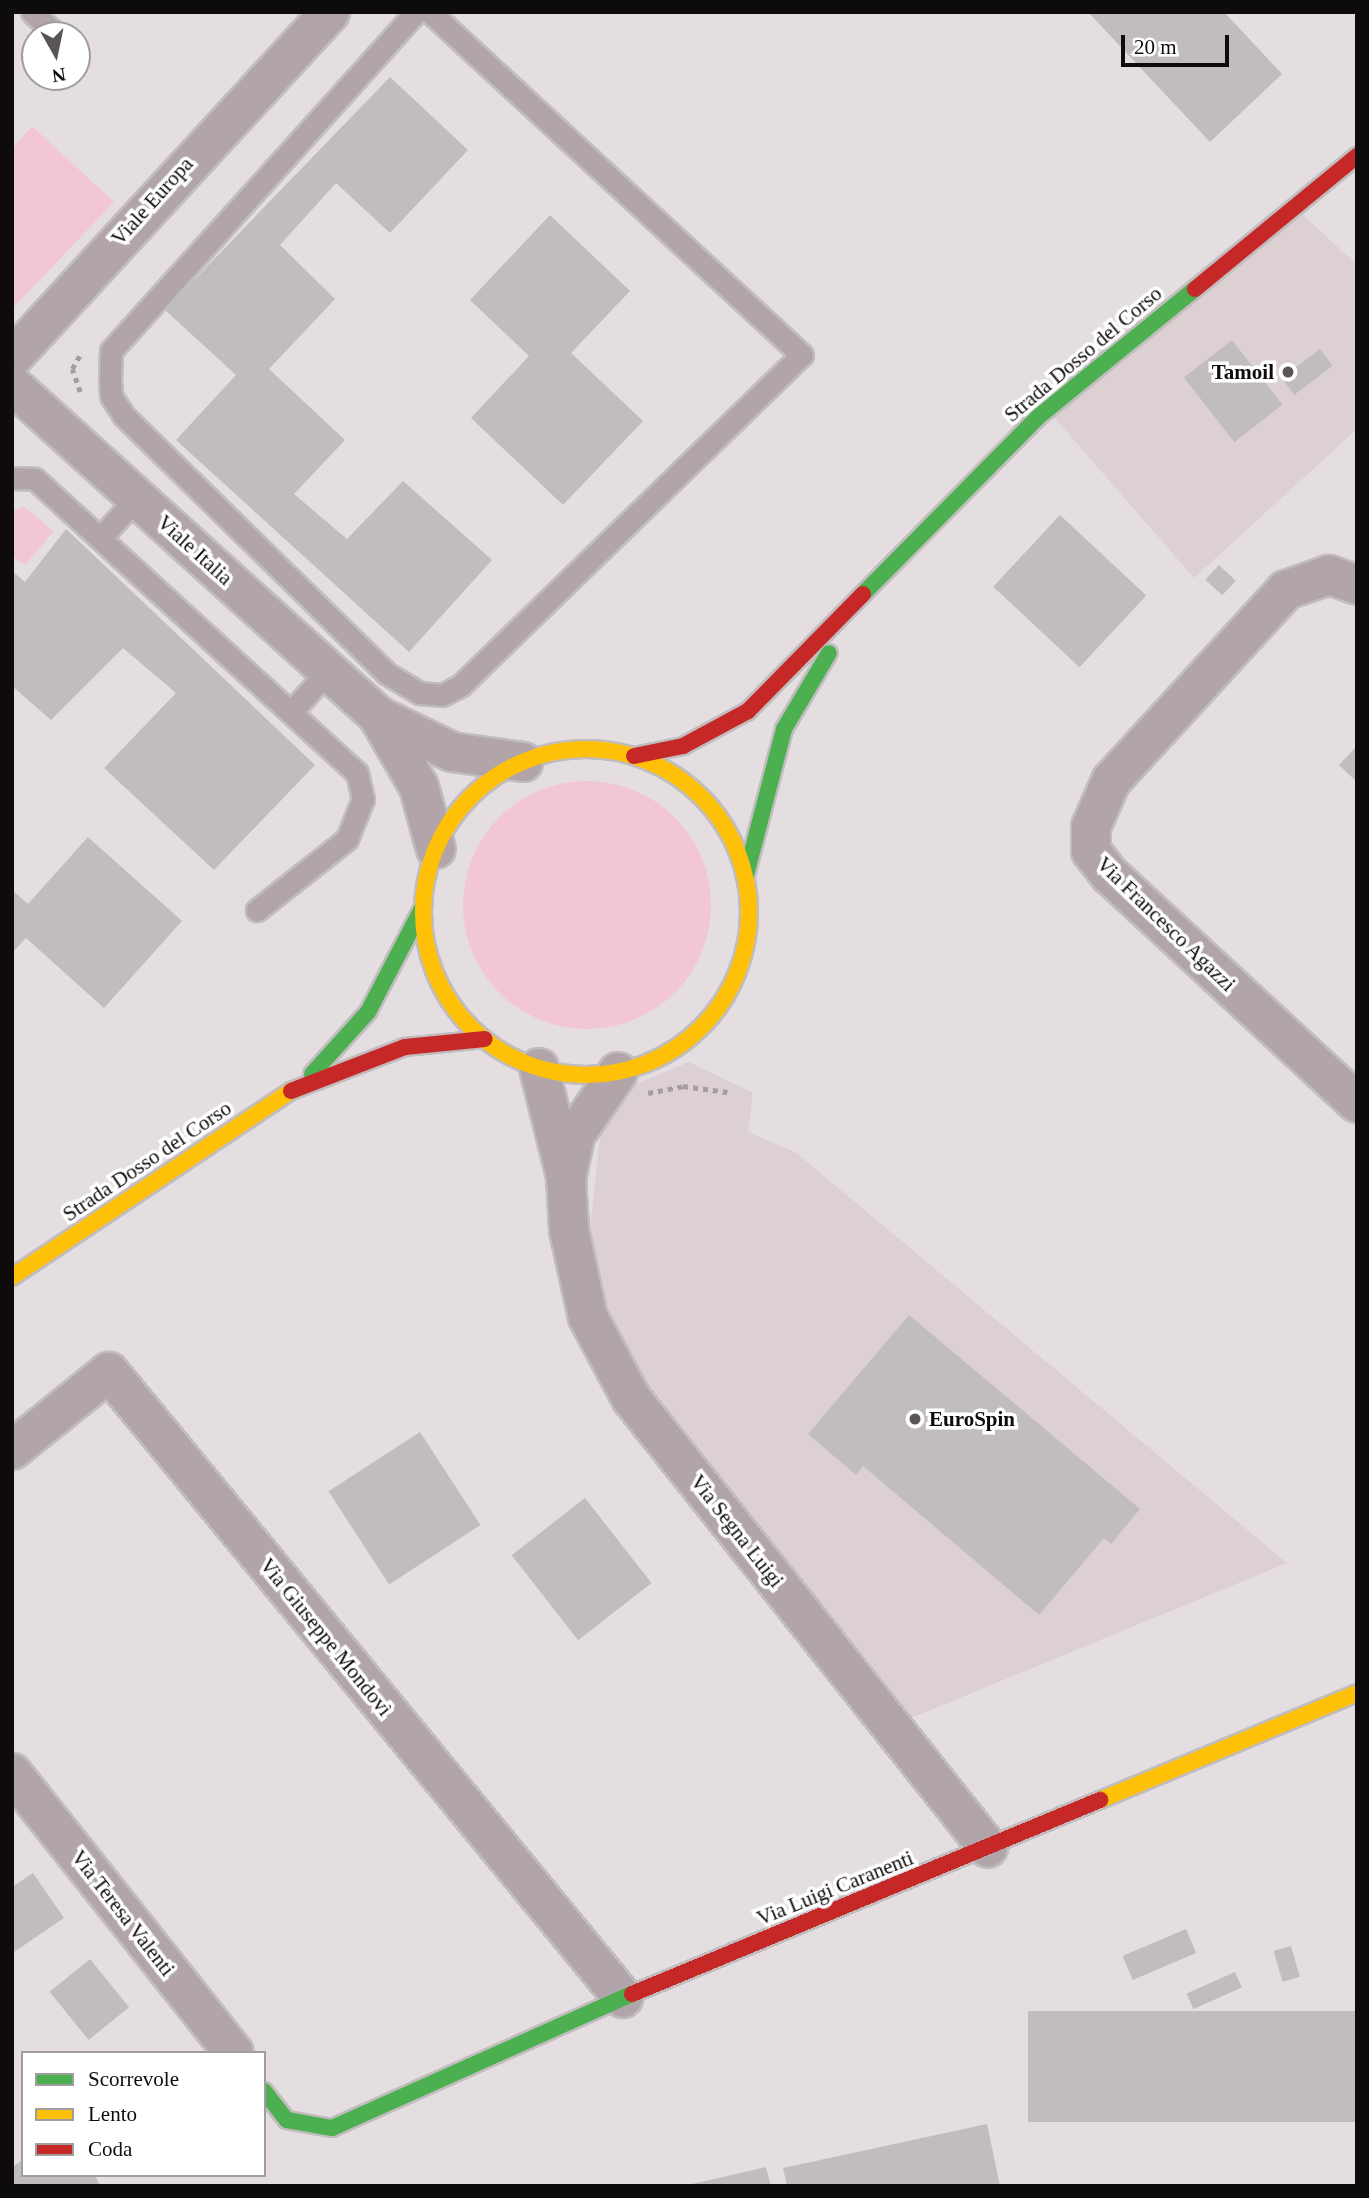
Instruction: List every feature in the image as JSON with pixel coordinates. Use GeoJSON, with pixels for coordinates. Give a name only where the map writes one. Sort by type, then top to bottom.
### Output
{"type":"FeatureCollection","features":[{"type":"Feature","properties":{"kind":"main road","name":"Strada Dosso del Corso"},"geometry":{"type":"LineString","coordinates":[[634,756],[683,746],[748,711],[857,605],[1038,417],[1357,156]]}},
{"type":"Feature","properties":{"kind":"main road","name":"Strada Dosso del Corso"},"geometry":{"type":"LineString","coordinates":[[746,875],[784,729],[857,605]]}},
{"type":"Feature","properties":{"kind":"main road"},"geometry":{"type":"LineString","coordinates":[[572,750],[634,756],[679,777],[712,807],[746,875],[748,937],[727,995],[679,1046],[629,1085],[539,1068],[485,1039],[453,1005],[435,973],[423,907],[436,849],[485,784],[523,762],[572,750]]}},
{"type":"Feature","properties":{"kind":"main road","name":"Strada Dosso del Corso"},"geometry":{"type":"LineString","coordinates":[[12,1278],[306,1081],[368,1012],[423,907]]}},
{"type":"Feature","properties":{"kind":"main road","name":"Strada Dosso del Corso"},"geometry":{"type":"LineString","coordinates":[[306,1081],[405,1047],[485,1039]]}},
{"type":"Feature","properties":{"kind":"main road","name":"Via Luigi Caranenti"},"geometry":{"type":"LineString","coordinates":[[266,2094],[287,2120],[332,2128],[623,1998],[1357,1693]]}},
{"type":"Feature","properties":{"kind":"street","name":"Viale Europa"},"geometry":{"type":"LineString","coordinates":[[12,358],[300,30],[330,12]]}},
{"type":"Feature","properties":{"kind":"street","name":"Viale Italia"},"geometry":{"type":"LineString","coordinates":[[12,385],[378,716],[452,752],[523,762]]}},
{"type":"Feature","properties":{"kind":"street","name":"Via Francesco Agazzi"},"geometry":{"type":"LineString","coordinates":[[1357,585],[1329,575],[1286,590],[1111,780],[1091,827],[1091,851],[1110,875],[1357,1103]]}},
{"type":"Feature","properties":{"kind":"street","name":"Viale Italia"},"geometry":{"type":"LineString","coordinates":[[378,716],[419,787],[436,849]]}},
{"type":"Feature","properties":{"kind":"street","name":"Via Segna Luigi"},"geometry":{"type":"LineString","coordinates":[[539,1068],[566,1176],[569,1230],[588,1317],[631,1398],[988,1848]]}},
{"type":"Feature","properties":{"kind":"street","name":"Via Segna Luigi"},"geometry":{"type":"LineString","coordinates":[[566,1176],[575,1135],[629,1085]]}},
{"type":"Feature","properties":{"kind":"street","name":"Via Giuseppe Mondovì"},"geometry":{"type":"LineString","coordinates":[[12,1450],[108,1372],[623,1998]]}},
{"type":"Feature","properties":{"kind":"street","name":"Via Teresa Valenti"},"geometry":{"type":"LineString","coordinates":[[12,1773],[232,2051]]}},
{"type":"Feature","properties":{"kind":"lane"},"geometry":{"type":"LineString","coordinates":[[416,12],[111,351],[110,377],[111,396],[124,416],[386,673],[419,693],[442,695],[460,686],[802,355],[430,12]]}},
{"type":"Feature","properties":{"kind":"lane"},"geometry":{"type":"LineString","coordinates":[[12,478],[36,479],[293,710],[357,773],[363,799],[347,839],[257,910]]}},
{"type":"Feature","properties":{"kind":"lane"},"geometry":{"type":"LineString","coordinates":[[102,536],[137,498]]}},
{"type":"Feature","properties":{"kind":"lane"},"geometry":{"type":"LineString","coordinates":[[293,710],[328,671]]}},
{"type":"Feature","properties":{"kind":"path"},"geometry":{"type":"LineString","coordinates":[[629,1085],[683,1086],[728,1092]]}},
{"type":"Feature","properties":{"kind":"shaded area"},"geometry":{"type":"Polygon","coordinates":[[[32,126],[114,202],[12,309],[12,149],[32,126]]]}},
{"type":"Feature","properties":{"kind":"shaded area"},"geometry":{"type":"Polygon","coordinates":[[[1301,213],[1357,265],[1357,429],[1194,578],[1054,417],[1301,213]]]}},
{"type":"Feature","properties":{"kind":"shaded area"},"geometry":{"type":"Polygon","coordinates":[[[24,507],[54,531],[25,565],[12,556],[12,511],[24,507]]]}},
{"type":"Feature","properties":{"kind":"shaded area"},"geometry":{"type":"Polygon","coordinates":[[[575,781],[599,781],[646,795],[675,817],[702,857],[709,881],[709,929],[702,953],[675,993],[635,1020],[599,1029],[575,1029],[528,1015],[508,1001],[491,984],[477,964],[468,941],[463,917],[463,893],[477,846],[491,826],[508,809],[528,795],[551,786],[575,781]]]}},
{"type":"Feature","properties":{"kind":"shaded area"},"geometry":{"type":"Polygon","coordinates":[[[689,1062],[753,1093],[748,1132],[795,1152],[1287,1563],[911,1718],[647,1391],[608,1320],[590,1229],[601,1129],[633,1085],[689,1062]]]}},
{"type":"Feature","properties":{"kind":"building"},"geometry":{"type":"Polygon","coordinates":[[[1088,12],[1224,12],[1282,74],[1210,142],[1088,12]]]}},
{"type":"Feature","properties":{"kind":"building"},"geometry":{"type":"Polygon","coordinates":[[[390,77],[468,150],[390,233],[336,183],[280,245],[335,299],[269,369],[345,440],[294,494],[347,539],[403,481],[492,560],[409,652],[176,440],[236,375],[165,310],[390,77]]]}},
{"type":"Feature","properties":{"kind":"building"},"geometry":{"type":"Polygon","coordinates":[[[550,215],[630,291],[571,353],[643,421],[563,505],[471,418],[529,356],[470,300],[550,215]]]}},
{"type":"Feature","properties":{"kind":"building"},"geometry":{"type":"Polygon","coordinates":[[[1232,340],[1282,405],[1234,442],[1184,378],[1232,340]]]}},
{"type":"Feature","properties":{"kind":"building"},"geometry":{"type":"Polygon","coordinates":[[[1320,349],[1333,366],[1294,395],[1282,378],[1320,349]]]}},
{"type":"Feature","properties":{"kind":"building"},"geometry":{"type":"Polygon","coordinates":[[[1060,515],[1146,595],[1079,667],[993,587],[1060,515]]]}},
{"type":"Feature","properties":{"kind":"building"},"geometry":{"type":"Polygon","coordinates":[[[66,529],[315,765],[214,870],[104,768],[176,693],[123,648],[51,720],[12,686],[12,571],[25,582],[66,529]]]}},
{"type":"Feature","properties":{"kind":"building"},"geometry":{"type":"Polygon","coordinates":[[[1219,565],[1236,581],[1222,595],[1205,580],[1219,565]]]}},
{"type":"Feature","properties":{"kind":"building"},"geometry":{"type":"Polygon","coordinates":[[[1357,746],[1357,782],[1339,765],[1357,746]]]}},
{"type":"Feature","properties":{"kind":"building"},"geometry":{"type":"Polygon","coordinates":[[[88,837],[182,921],[104,1008],[26,938],[12,953],[12,890],[28,904],[88,837]]]}},
{"type":"Feature","properties":{"kind":"building"},"geometry":{"type":"Polygon","coordinates":[[[909,1315],[1140,1509],[1111,1544],[1104,1538],[1039,1615],[863,1466],[856,1475],[808,1434],[909,1315]]]}},
{"type":"Feature","properties":{"kind":"building"},"geometry":{"type":"Polygon","coordinates":[[[420,1432],[480,1525],[389,1584],[329,1491],[420,1432]]]}},
{"type":"Feature","properties":{"kind":"building"},"geometry":{"type":"Polygon","coordinates":[[[585,1498],[651,1583],[578,1640],[512,1555],[585,1498]]]}},
{"type":"Feature","properties":{"kind":"building"},"geometry":{"type":"Polygon","coordinates":[[[33,1873],[64,1918],[14,1952],[12,1887],[33,1873]]]}},
{"type":"Feature","properties":{"kind":"building"},"geometry":{"type":"Polygon","coordinates":[[[1186,1929],[1196,1953],[1133,1980],[1122,1956],[1186,1929]]]}},
{"type":"Feature","properties":{"kind":"building"},"geometry":{"type":"Polygon","coordinates":[[[1291,1946],[1300,1977],[1283,1982],[1274,1951],[1291,1946]]]}},
{"type":"Feature","properties":{"kind":"building"},"geometry":{"type":"Polygon","coordinates":[[[90,1959],[129,2007],[89,2040],[50,1992],[90,1959]]]}},
{"type":"Feature","properties":{"kind":"building"},"geometry":{"type":"Polygon","coordinates":[[[1235,1972],[1242,1988],[1193,2009],[1187,1994],[1235,1972]]]}},
{"type":"Feature","properties":{"kind":"building"},"geometry":{"type":"Polygon","coordinates":[[[1028,2011],[1357,2011],[1357,2122],[1028,2122],[1028,2011]]]}},
{"type":"Feature","properties":{"kind":"building"},"geometry":{"type":"Polygon","coordinates":[[[987,2124],[1000,2186],[787,2186],[783,2168],[987,2124]]]}},
{"type":"Feature","properties":{"kind":"building"},"geometry":{"type":"Polygon","coordinates":[[[21,2161],[21,2177],[95,2177],[101,2186],[12,2186],[12,2167],[21,2161]]]}},
{"type":"Feature","properties":{"kind":"building"},"geometry":{"type":"Polygon","coordinates":[[[766,2167],[771,2186],[688,2186],[688,2185],[766,2167]]]}},
{"type":"Feature","properties":{"kind":"traffic: fast"},"geometry":{"type":"LineString","coordinates":[[863,594],[1038,417],[1195,289]]}},
{"type":"Feature","properties":{"kind":"traffic: fast"},"geometry":{"type":"LineString","coordinates":[[746,875],[784,729],[829,653]]}},
{"type":"Feature","properties":{"kind":"traffic: fast"},"geometry":{"type":"LineString","coordinates":[[312,1074],[368,1012],[423,907]]}},
{"type":"Feature","properties":{"kind":"traffic: fast"},"geometry":{"type":"LineString","coordinates":[[266,2094],[287,2120],[332,2128],[632,1994]]}},
{"type":"Feature","properties":{"kind":"traffic: slow"},"geometry":{"type":"LineString","coordinates":[[586,749],[618,752],[648,762],[676,777],[701,797],[721,822],[736,850],[746,880],[749,912],[746,944],[736,974],[721,1002],[701,1027],[676,1047],[648,1062],[618,1072],[586,1075],[554,1072],[524,1062],[496,1047],[471,1027],[451,1002],[436,974],[426,944],[423,912],[426,880],[436,850],[451,822],[471,797],[496,777],[524,762],[554,752],[586,749]]}},
{"type":"Feature","properties":{"kind":"traffic: slow"},"geometry":{"type":"LineString","coordinates":[[12,1277],[291,1091]]}},
{"type":"Feature","properties":{"kind":"traffic: slow"},"geometry":{"type":"LineString","coordinates":[[1100,1800],[1357,1693]]}},
{"type":"Feature","properties":{"kind":"traffic: jam"},"geometry":{"type":"LineString","coordinates":[[1195,289],[1357,156]]}},
{"type":"Feature","properties":{"kind":"traffic: jam"},"geometry":{"type":"LineString","coordinates":[[634,756],[683,746],[748,711],[863,594]]}},
{"type":"Feature","properties":{"kind":"traffic: jam"},"geometry":{"type":"LineString","coordinates":[[291,1091],[405,1047],[485,1039]]}},
{"type":"Feature","properties":{"kind":"traffic: jam"},"geometry":{"type":"LineString","coordinates":[[632,1994],[1100,1800]]}},
{"type":"Feature","properties":{"kind":"place","name":"Tamoil"},"geometry":{"type":"Point","coordinates":[1288,372]}},
{"type":"Feature","properties":{"kind":"place","name":"EuroSpin"},"geometry":{"type":"Point","coordinates":[915,1419]}}]}
